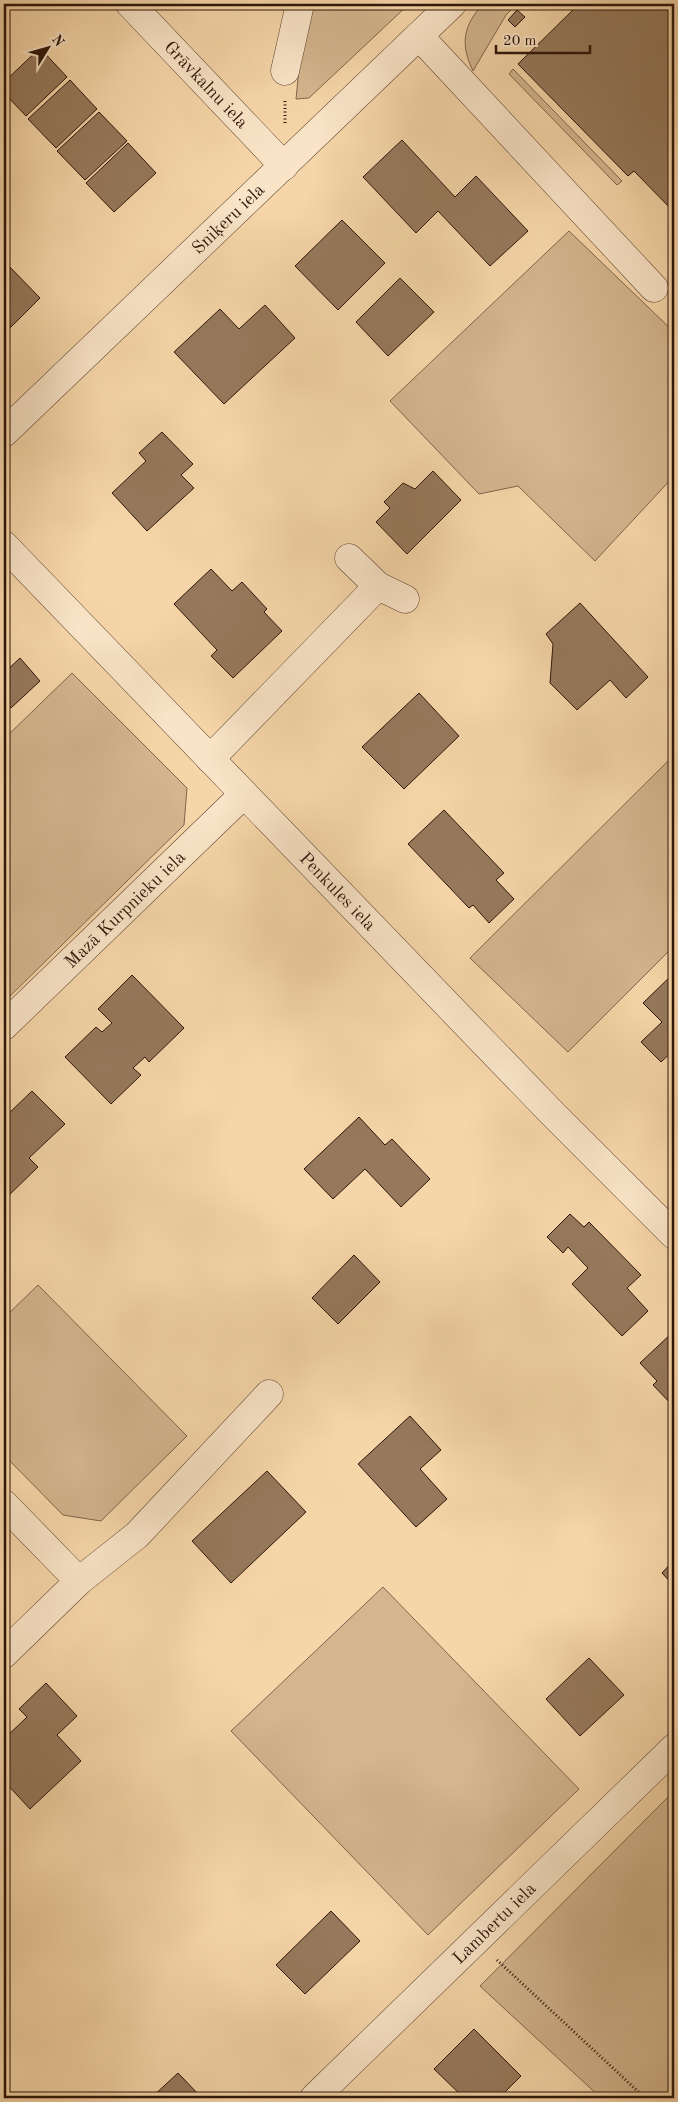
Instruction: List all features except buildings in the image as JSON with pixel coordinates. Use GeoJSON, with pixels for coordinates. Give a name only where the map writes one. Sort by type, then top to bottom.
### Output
{"type":"FeatureCollection","features":[{"type":"Feature","properties":{"kind":"street","name":"Grāvkalnu iela"},"geometry":{"type":"LineString","coordinates":[[130,4],[284,166]]}},
{"type":"Feature","properties":{"kind":"street"},"geometry":{"type":"LineString","coordinates":[[285,72],[300,4]]}},
{"type":"Feature","properties":{"kind":"street","name":"Sniķeru iela"},"geometry":{"type":"LineString","coordinates":[[4,433],[452,4]]}},
{"type":"Feature","properties":{"kind":"street"},"geometry":{"type":"LineString","coordinates":[[419,36],[654,288]]}},
{"type":"Feature","properties":{"kind":"street","name":"Penkules iela"},"geometry":{"type":"LineString","coordinates":[[4,545],[550,1111],[674,1235]]}},
{"type":"Feature","properties":{"kind":"street"},"geometry":{"type":"LineString","coordinates":[[349,558],[378,586],[405,599]]}},
{"type":"Feature","properties":{"kind":"street"},"geometry":{"type":"LineString","coordinates":[[210,759],[378,586]]}},
{"type":"Feature","properties":{"kind":"street","name":"Mazā Kurpnieku iela"},"geometry":{"type":"LineString","coordinates":[[4,1026],[244,794]]}},
{"type":"Feature","properties":{"kind":"street"},"geometry":{"type":"LineString","coordinates":[[4,1654],[79,1581],[137,1535],[268,1394]]}},
{"type":"Feature","properties":{"kind":"street"},"geometry":{"type":"LineString","coordinates":[[4,1504],[79,1581]]}},
{"type":"Feature","properties":{"kind":"street","name":"Lambertu iela"},"geometry":{"type":"LineString","coordinates":[[314,2098],[674,1748]]}},
{"type":"Feature","properties":{"kind":"path"},"geometry":{"type":"LineString","coordinates":[[284,166],[285,72]]}},
{"type":"Feature","properties":{"kind":"path"},"geometry":{"type":"LineString","coordinates":[[476,1941],[645,2098]]}},
{"type":"Feature","properties":{"kind":"shaded area"},"geometry":{"type":"Polygon","coordinates":[[[311,4],[409,4],[309,98],[296,99],[302,38],[311,4]]]}},
{"type":"Feature","properties":{"kind":"shaded area"},"geometry":{"type":"Polygon","coordinates":[[[483,4],[517,4],[506,15],[473,71],[466,52],[466,36],[471,20],[483,4]]]}},
{"type":"Feature","properties":{"kind":"shaded area"},"geometry":{"type":"Polygon","coordinates":[[[513,69],[622,181],[617,185],[509,74],[513,69]]]}},
{"type":"Feature","properties":{"kind":"shaded area"},"geometry":{"type":"Polygon","coordinates":[[[569,231],[674,332],[674,476],[595,561],[518,486],[479,494],[390,401],[569,231]]]}},
{"type":"Feature","properties":{"kind":"shaded area"},"geometry":{"type":"Polygon","coordinates":[[[72,673],[187,788],[184,825],[4,1002],[4,739],[72,673]]]}},
{"type":"Feature","properties":{"kind":"shaded area"},"geometry":{"type":"Polygon","coordinates":[[[669,760],[674,766],[674,946],[568,1052],[470,958],[669,760]]]}},
{"type":"Feature","properties":{"kind":"shaded area"},"geometry":{"type":"Polygon","coordinates":[[[38,1285],[187,1436],[101,1521],[63,1515],[4,1455],[4,1318],[38,1285]]]}},
{"type":"Feature","properties":{"kind":"shaded area"},"geometry":{"type":"Polygon","coordinates":[[[383,1587],[579,1789],[428,1935],[231,1731],[383,1587]]]}},
{"type":"Feature","properties":{"kind":"shaded area"},"geometry":{"type":"Polygon","coordinates":[[[674,1791],[674,2098],[601,2098],[480,1986],[674,1791]]]}}]}
